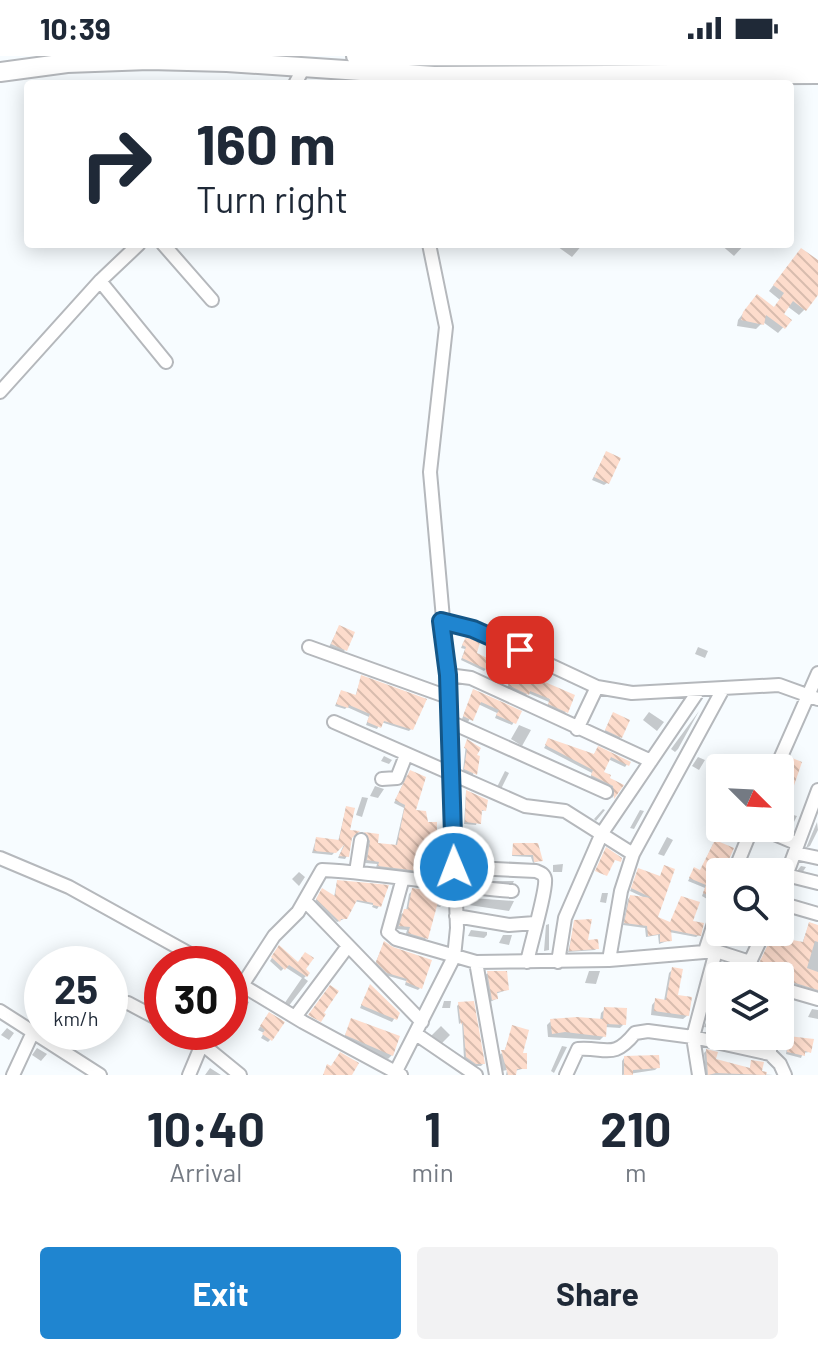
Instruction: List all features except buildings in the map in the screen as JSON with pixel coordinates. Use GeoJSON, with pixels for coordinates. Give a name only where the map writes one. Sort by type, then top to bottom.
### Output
{"type":"FeatureCollection","features":[{"type":"Feature","properties":{"kind":"main road"},"geometry":{"type":"LineString","coordinates":[[356,56],[818,57]]}},
{"type":"Feature","properties":{"kind":"main road"},"geometry":{"type":"LineString","coordinates":[[0,72],[67,63],[149,60],[227,62],[299,76],[381,79],[818,74]]}},
{"type":"Feature","properties":{"kind":"street"},"geometry":{"type":"LineString","coordinates":[[0,392],[100,281],[135,248]]}},
{"type":"Feature","properties":{"kind":"street"},"geometry":{"type":"LineString","coordinates":[[166,248],[212,300]]}},
{"type":"Feature","properties":{"kind":"street"},"geometry":{"type":"LineString","coordinates":[[248,990],[397,1074],[454,957],[456,916],[448,675],[430,472],[446,327],[430,248]]}},
{"type":"Feature","properties":{"kind":"street"},"geometry":{"type":"LineString","coordinates":[[100,281],[166,362]]}},
{"type":"Feature","properties":{"kind":"street"},"geometry":{"type":"LineString","coordinates":[[441,621],[473,629],[597,687],[624,693],[779,685],[814,697]]}},
{"type":"Feature","properties":{"kind":"street"},"geometry":{"type":"LineString","coordinates":[[309,647],[448,697]]}},
{"type":"Feature","properties":{"kind":"street"},"geometry":{"type":"LineString","coordinates":[[783,754],[814,697],[818,673]]}},
{"type":"Feature","properties":{"kind":"street"},"geometry":{"type":"LineString","coordinates":[[448,675],[471,678],[651,761]]}},
{"type":"Feature","properties":{"kind":"street"},"geometry":{"type":"LineString","coordinates":[[577,729],[597,687]]}},
{"type":"Feature","properties":{"kind":"street"},"geometry":{"type":"LineString","coordinates":[[609,960],[621,891],[633,854],[723,689]]}},
{"type":"Feature","properties":{"kind":"street"},"geometry":{"type":"LineString","coordinates":[[558,962],[565,918],[602,833],[699,690]]}},
{"type":"Feature","properties":{"kind":"street"},"geometry":{"type":"LineString","coordinates":[[334,722],[532,809],[565,811],[633,854]]}},
{"type":"Feature","properties":{"kind":"street"},"geometry":{"type":"LineString","coordinates":[[450,722],[606,792]]}},
{"type":"Feature","properties":{"kind":"street"},"geometry":{"type":"LineString","coordinates":[[382,779],[397,778],[406,755]]}},
{"type":"Feature","properties":{"kind":"street"},"geometry":{"type":"LineString","coordinates":[[792,858],[815,806],[818,790]]}},
{"type":"Feature","properties":{"kind":"street"},"geometry":{"type":"LineString","coordinates":[[356,872],[361,840]]}},
{"type":"Feature","properties":{"kind":"street"},"geometry":{"type":"LineString","coordinates":[[785,842],[818,858]]}},
{"type":"Feature","properties":{"kind":"street"},"geometry":{"type":"LineString","coordinates":[[0,858],[69,887],[176,946]]}},
{"type":"Feature","properties":{"kind":"street"},"geometry":{"type":"LineString","coordinates":[[454,867],[540,873],[545,879],[527,962]]}},
{"type":"Feature","properties":{"kind":"street"},"geometry":{"type":"LineString","coordinates":[[248,977],[274,936],[298,912],[322,870],[512,891]]}},
{"type":"Feature","properties":{"kind":"street"},"geometry":{"type":"LineString","coordinates":[[794,877],[818,883]]}},
{"type":"Feature","properties":{"kind":"street"},"geometry":{"type":"LineString","coordinates":[[403,878],[388,932],[396,939],[476,962],[609,960],[710,951],[750,962],[757,946]]}},
{"type":"Feature","properties":{"kind":"street"},"geometry":{"type":"LineString","coordinates":[[305,901],[419,1028],[476,1075]]}},
{"type":"Feature","properties":{"kind":"street"},"geometry":{"type":"LineString","coordinates":[[794,907],[818,914]]}},
{"type":"Feature","properties":{"kind":"street"},"geometry":{"type":"LineString","coordinates":[[456,916],[509,925],[535,923]]}},
{"type":"Feature","properties":{"kind":"street"},"geometry":{"type":"LineString","coordinates":[[295,1017],[348,946]]}},
{"type":"Feature","properties":{"kind":"street"},"geometry":{"type":"LineString","coordinates":[[699,1075],[693,1037],[711,946]]}},
{"type":"Feature","properties":{"kind":"street"},"geometry":{"type":"LineString","coordinates":[[476,962],[496,1075]]}},
{"type":"Feature","properties":{"kind":"street"},"geometry":{"type":"LineString","coordinates":[[794,992],[818,999]]}},
{"type":"Feature","properties":{"kind":"street"},"geometry":{"type":"LineString","coordinates":[[128,1003],[144,1011]]}},
{"type":"Feature","properties":{"kind":"street"},"geometry":{"type":"LineString","coordinates":[[0,1011],[24,1026]]}},
{"type":"Feature","properties":{"kind":"street"},"geometry":{"type":"LineString","coordinates":[[566,1075],[578,1049],[613,1052],[635,1033],[648,1031],[693,1037],[770,1054],[785,1075]]}},
{"type":"Feature","properties":{"kind":"street"},"geometry":{"type":"LineString","coordinates":[[13,1075],[25,1050]]}},
{"type":"Feature","properties":{"kind":"street"},"geometry":{"type":"LineString","coordinates":[[61,1050],[100,1075]]}},
{"type":"Feature","properties":{"kind":"street"},"geometry":{"type":"LineString","coordinates":[[189,1075],[199,1050]]}},
{"type":"Feature","properties":{"kind":"street"},"geometry":{"type":"LineString","coordinates":[[209,1050],[240,1075]]}},
{"type":"Feature","properties":{"kind":"route"},"geometry":{"type":"LineString","coordinates":[[454,867],[448,675],[441,621],[473,629],[520,650]]}}]}
